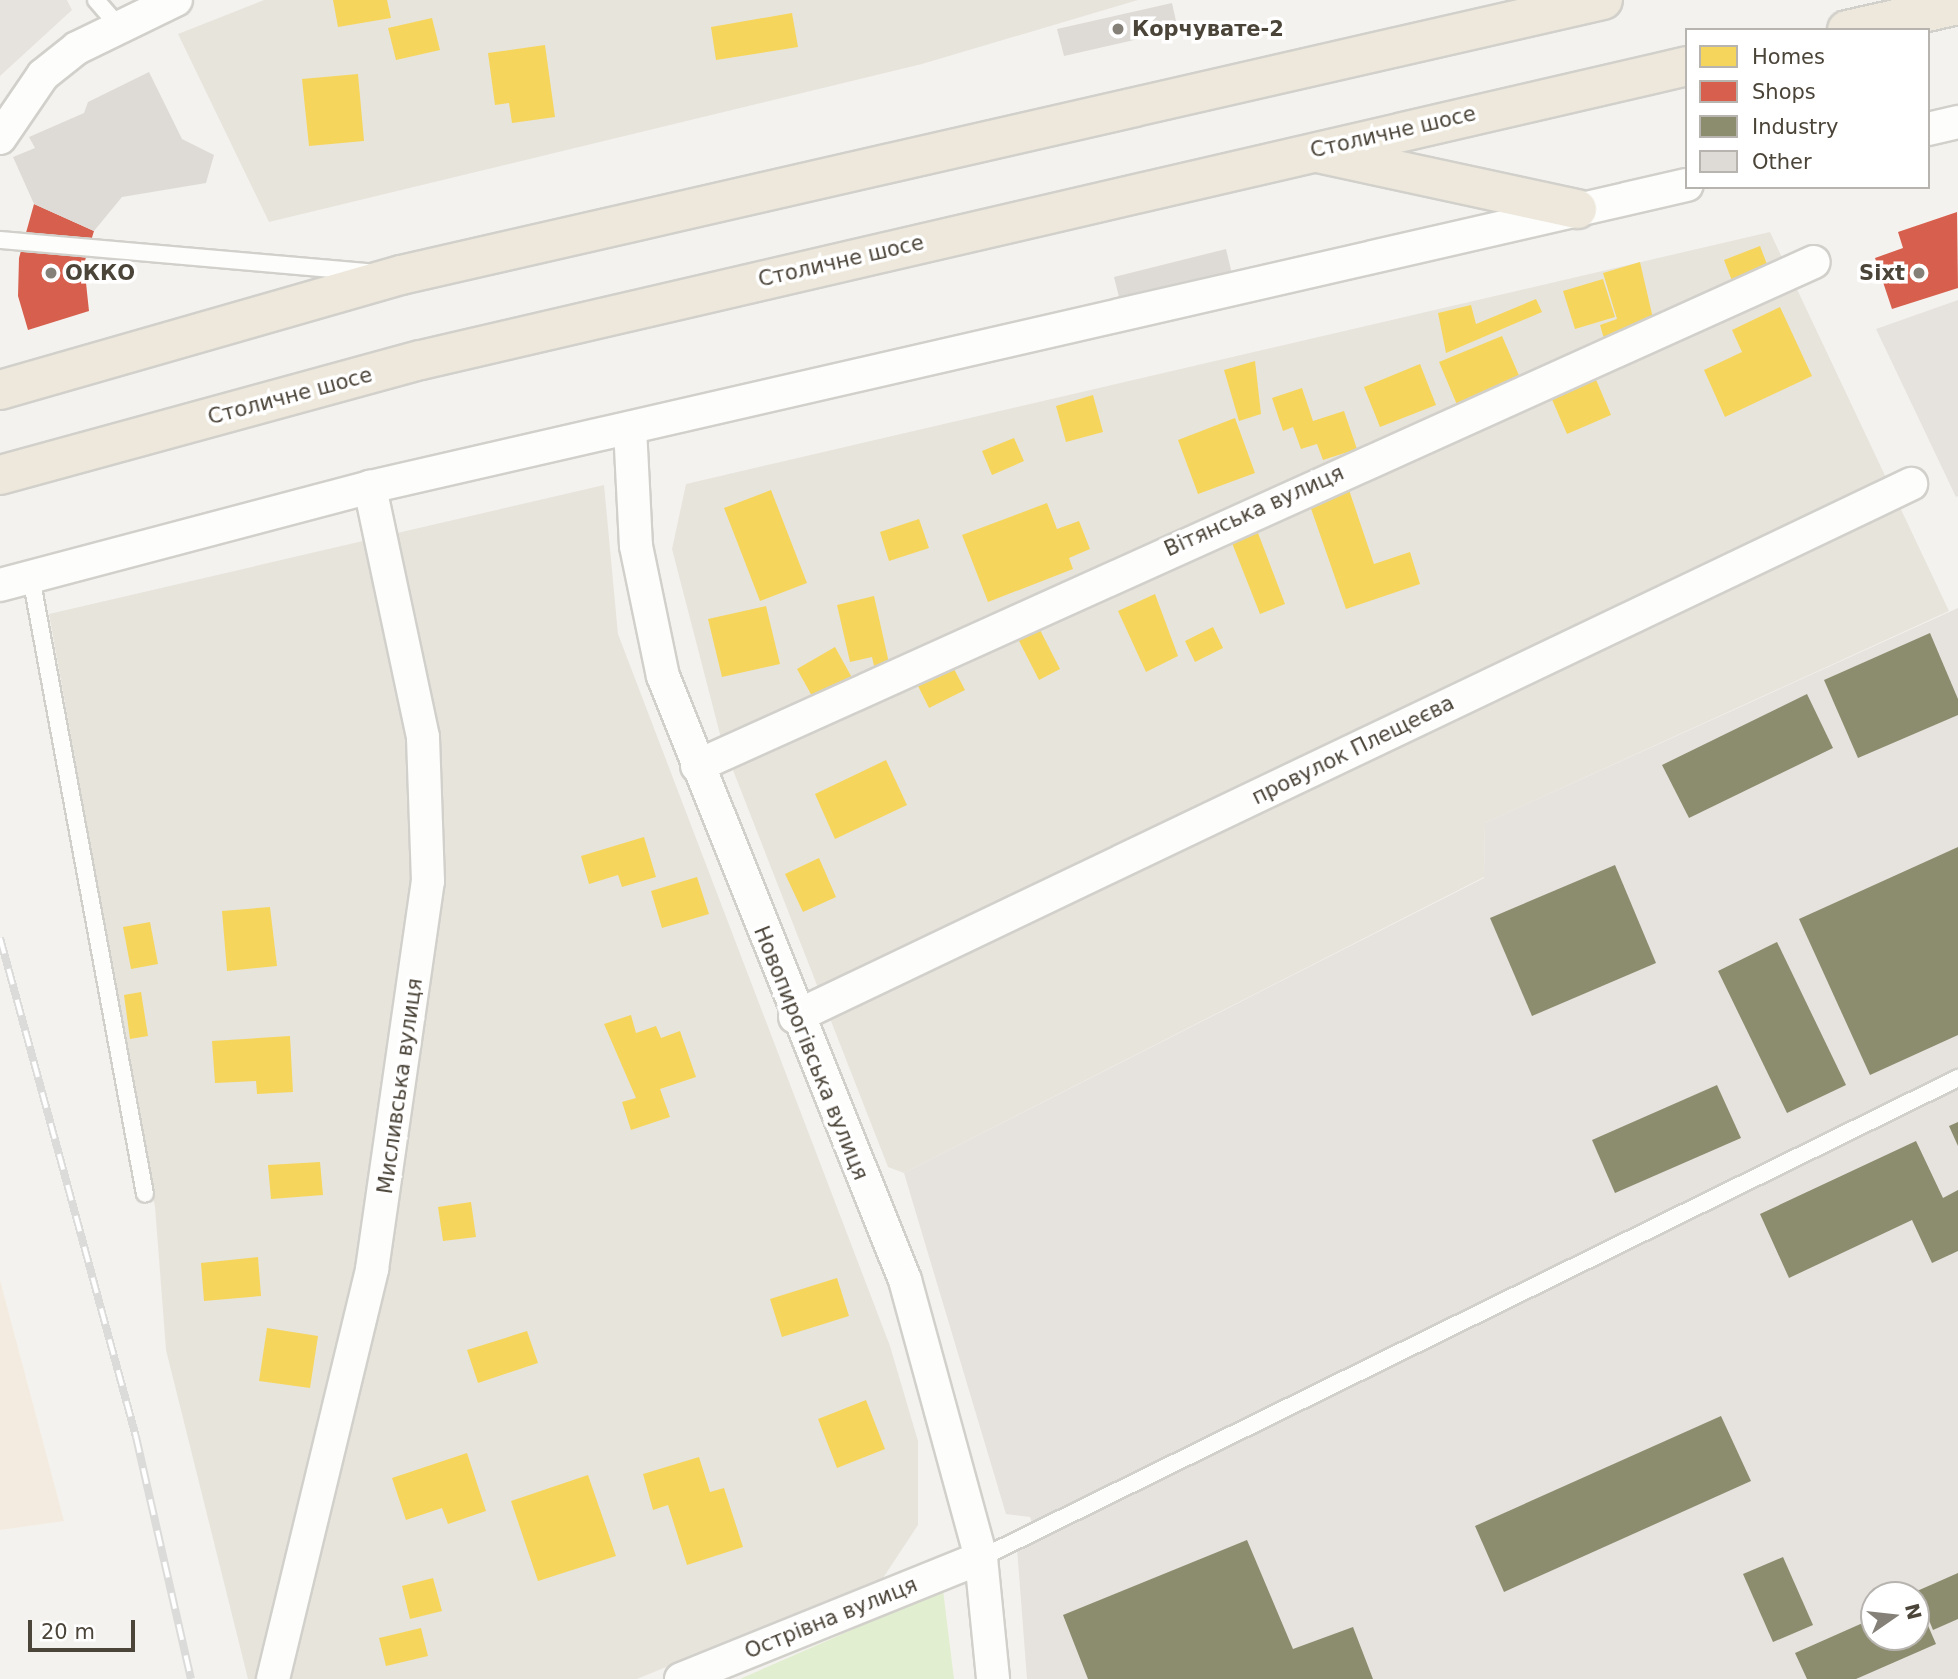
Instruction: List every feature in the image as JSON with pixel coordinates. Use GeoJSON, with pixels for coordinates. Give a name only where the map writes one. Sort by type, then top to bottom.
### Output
{"type":"FeatureCollection","features":[{"type":"Feature","properties":{"kind":"highway"},"geometry":{"type":"LineString","coordinates":[[0,390],[401,275],[1603,0]]}},
{"type":"Feature","properties":{"kind":"highway"},"geometry":{"type":"LineString","coordinates":[[1856,28],[1958,5]]}},
{"type":"Feature","properties":{"kind":"highway","name":"Столичне шосе"},"geometry":{"type":"LineString","coordinates":[[0,475],[421,360],[1310,151],[1685,66]]}},
{"type":"Feature","properties":{"kind":"highway"},"geometry":{"type":"LineString","coordinates":[[1310,151],[1577,209]]}},
{"type":"Feature","properties":{"kind":"street"},"geometry":{"type":"LineString","coordinates":[[0,138],[43,75],[118,25],[176,0]]}},
{"type":"Feature","properties":{"kind":"street"},"geometry":{"type":"LineString","coordinates":[[1930,129],[1958,122]]}},
{"type":"Feature","properties":{"kind":"street"},"geometry":{"type":"LineString","coordinates":[[0,585],[370,487],[1685,185]]}},
{"type":"Feature","properties":{"kind":"street","name":"Вітянська вулиця"},"geometry":{"type":"LineString","coordinates":[[697,766],[1814,262]]}},
{"type":"Feature","properties":{"kind":"street","name":"Новопирогівська вулиця"},"geometry":{"type":"LineString","coordinates":[[630,428],[645,612],[697,766],[795,1017],[905,1280],[981,1559],[993,1679]]}},
{"type":"Feature","properties":{"kind":"street","name":"провулок Плещеєва"},"geometry":{"type":"LineString","coordinates":[[795,1017],[1911,484]]}},
{"type":"Feature","properties":{"kind":"street","name":"Мисливська вулиця"},"geometry":{"type":"LineString","coordinates":[[273,1679],[372,1269],[428,881],[423,737],[370,487]]}},
{"type":"Feature","properties":{"kind":"street","name":"Острівна вулиця"},"geometry":{"type":"LineString","coordinates":[[681,1679],[981,1559]]}},
{"type":"Feature","properties":{"kind":"lane"},"geometry":{"type":"LineString","coordinates":[[96,0],[118,25]]}},
{"type":"Feature","properties":{"kind":"lane"},"geometry":{"type":"LineString","coordinates":[[0,240],[401,275]]}},
{"type":"Feature","properties":{"kind":"lane"},"geometry":{"type":"LineString","coordinates":[[31,577],[145,1194]]}},
{"type":"Feature","properties":{"kind":"lane"},"geometry":{"type":"LineString","coordinates":[[981,1559],[1958,1078]]}},
{"type":"Feature","properties":{"kind":"shaded area"},"geometry":{"type":"Polygon","coordinates":[[[0,0],[67,0],[72,10],[0,76],[0,0]]]}},
{"type":"Feature","properties":{"kind":"shaded area"},"geometry":{"type":"Polygon","coordinates":[[[264,0],[1138,0],[922,64],[269,222],[178,34],[264,0]]]}},
{"type":"Feature","properties":{"kind":"shaded area"},"geometry":{"type":"Polygon","coordinates":[[[1770,232],[1949,611],[1485,823],[1484,877],[904,1173],[888,1167],[722,742],[672,549],[686,484],[1770,232]]]}},
{"type":"Feature","properties":{"kind":"shaded area"},"geometry":{"type":"Polygon","coordinates":[[[1958,300],[1958,496],[1956,497],[1876,329],[1958,300]]]}},
{"type":"Feature","properties":{"kind":"shaded area"},"geometry":{"type":"Polygon","coordinates":[[[604,485],[618,634],[890,1346],[918,1441],[918,1525],[883,1578],[637,1679],[248,1679],[166,1350],[155,1207],[49,614],[604,485]]]}},
{"type":"Feature","properties":{"kind":"shaded area"},"geometry":{"type":"Polygon","coordinates":[[[1958,608],[1958,1679],[1027,1679],[1017,1548],[1037,1536],[1030,1517],[1006,1514],[904,1173],[1484,878],[1485,823],[1958,608]]]}},
{"type":"Feature","properties":{"kind":"shaded area"},"geometry":{"type":"Polygon","coordinates":[[[0,1280],[64,1521],[0,1530],[0,1280]]]}},
{"type":"Feature","properties":{"kind":"green space"},"geometry":{"type":"Polygon","coordinates":[[[943,1590],[954,1679],[740,1679],[943,1590]]]}},
{"type":"Feature","properties":{"kind":"building: Homes"},"geometry":{"type":"Polygon","coordinates":[[[333,0],[387,0],[391,18],[338,27],[333,0]]]}},
{"type":"Feature","properties":{"kind":"building: Homes"},"geometry":{"type":"Polygon","coordinates":[[[792,13],[798,47],[716,60],[711,27],[792,13]]]}},
{"type":"Feature","properties":{"kind":"building: Homes"},"geometry":{"type":"Polygon","coordinates":[[[432,18],[440,50],[396,60],[388,28],[432,18]]]}},
{"type":"Feature","properties":{"kind":"building: Homes"},"geometry":{"type":"Polygon","coordinates":[[[545,45],[555,117],[512,123],[509,103],[495,105],[488,53],[545,45]]]}},
{"type":"Feature","properties":{"kind":"building: Homes"},"geometry":{"type":"Polygon","coordinates":[[[358,74],[364,141],[309,146],[302,79],[358,74]]]}},
{"type":"Feature","properties":{"kind":"building: Homes"},"geometry":{"type":"Polygon","coordinates":[[[1760,246],[1770,272],[1734,286],[1724,260],[1760,246]]]}},
{"type":"Feature","properties":{"kind":"building: Homes"},"geometry":{"type":"Polygon","coordinates":[[[1640,262],[1655,327],[1605,342],[1600,325],[1617,319],[1603,273],[1640,262]]]}},
{"type":"Feature","properties":{"kind":"building: Homes"},"geometry":{"type":"Polygon","coordinates":[[[1603,279],[1615,317],[1575,329],[1563,291],[1603,279]]]}},
{"type":"Feature","properties":{"kind":"building: Homes"},"geometry":{"type":"Polygon","coordinates":[[[1536,299],[1542,312],[1446,353],[1438,313],[1471,305],[1476,324],[1536,299]]]}},
{"type":"Feature","properties":{"kind":"building: Homes"},"geometry":{"type":"Polygon","coordinates":[[[1780,307],[1812,376],[1725,417],[1704,370],[1742,352],[1732,330],[1780,307]]]}},
{"type":"Feature","properties":{"kind":"building: Homes"},"geometry":{"type":"Polygon","coordinates":[[[1502,336],[1521,380],[1458,407],[1439,362],[1502,336]]]}},
{"type":"Feature","properties":{"kind":"building: Homes"},"geometry":{"type":"Polygon","coordinates":[[[1255,361],[1261,414],[1239,421],[1224,370],[1255,361]]]}},
{"type":"Feature","properties":{"kind":"building: Homes"},"geometry":{"type":"Polygon","coordinates":[[[1420,364],[1436,405],[1380,427],[1364,387],[1420,364]]]}},
{"type":"Feature","properties":{"kind":"building: Homes"},"geometry":{"type":"Polygon","coordinates":[[[1594,375],[1611,415],[1567,434],[1550,395],[1594,375]]]}},
{"type":"Feature","properties":{"kind":"building: Homes"},"geometry":{"type":"Polygon","coordinates":[[[1302,388],[1313,421],[1344,411],[1357,449],[1323,460],[1317,444],[1301,449],[1293,427],[1283,431],[1272,398],[1302,388]]]}},
{"type":"Feature","properties":{"kind":"building: Homes"},"geometry":{"type":"Polygon","coordinates":[[[1093,395],[1103,432],[1066,442],[1056,406],[1093,395]]]}},
{"type":"Feature","properties":{"kind":"building: Homes"},"geometry":{"type":"Polygon","coordinates":[[[1235,418],[1255,473],[1198,494],[1178,440],[1235,418]]]}},
{"type":"Feature","properties":{"kind":"building: Homes"},"geometry":{"type":"Polygon","coordinates":[[[1014,438],[1024,461],[992,475],[982,451],[1014,438]]]}},
{"type":"Feature","properties":{"kind":"building: Homes"},"geometry":{"type":"Polygon","coordinates":[[[1348,487],[1374,564],[1410,552],[1420,584],[1346,609],[1308,500],[1348,487]]]}},
{"type":"Feature","properties":{"kind":"building: Homes"},"geometry":{"type":"Polygon","coordinates":[[[771,490],[807,583],[760,601],[724,508],[771,490]]]}},
{"type":"Feature","properties":{"kind":"building: Homes"},"geometry":{"type":"Polygon","coordinates":[[[1047,503],[1057,529],[1079,521],[1090,549],[1069,558],[1073,569],[988,602],[962,535],[1047,503]]]}},
{"type":"Feature","properties":{"kind":"building: Homes"},"geometry":{"type":"Polygon","coordinates":[[[919,519],[929,548],[889,561],[880,532],[919,519]]]}},
{"type":"Feature","properties":{"kind":"building: Homes"},"geometry":{"type":"Polygon","coordinates":[[[1258,533],[1285,604],[1260,614],[1232,543],[1258,533]]]}},
{"type":"Feature","properties":{"kind":"building: Homes"},"geometry":{"type":"Polygon","coordinates":[[[1155,594],[1178,656],[1146,672],[1118,611],[1155,594]]]}},
{"type":"Feature","properties":{"kind":"building: Homes"},"geometry":{"type":"Polygon","coordinates":[[[874,596],[889,663],[874,666],[872,657],[850,662],[837,605],[874,596]]]}},
{"type":"Feature","properties":{"kind":"building: Homes"},"geometry":{"type":"Polygon","coordinates":[[[766,606],[780,664],[722,677],[708,619],[766,606]]]}},
{"type":"Feature","properties":{"kind":"building: Homes"},"geometry":{"type":"Polygon","coordinates":[[[1213,627],[1223,648],[1195,662],[1185,641],[1213,627]]]}},
{"type":"Feature","properties":{"kind":"building: Homes"},"geometry":{"type":"Polygon","coordinates":[[[1039,628],[1060,669],[1039,680],[1018,639],[1039,628]]]}},
{"type":"Feature","properties":{"kind":"building: Homes"},"geometry":{"type":"Polygon","coordinates":[[[835,647],[855,683],[817,705],[797,669],[835,647]]]}},
{"type":"Feature","properties":{"kind":"building: Homes"},"geometry":{"type":"Polygon","coordinates":[[[954,669],[965,690],[929,708],[918,686],[954,669]]]}},
{"type":"Feature","properties":{"kind":"building: Homes"},"geometry":{"type":"Polygon","coordinates":[[[886,760],[907,805],[835,839],[815,794],[886,760]]]}},
{"type":"Feature","properties":{"kind":"building: Homes"},"geometry":{"type":"Polygon","coordinates":[[[644,837],[656,877],[622,887],[618,875],[589,884],[581,856],[644,837]]]}},
{"type":"Feature","properties":{"kind":"building: Homes"},"geometry":{"type":"Polygon","coordinates":[[[819,858],[836,897],[803,912],[785,874],[819,858]]]}},
{"type":"Feature","properties":{"kind":"building: Homes"},"geometry":{"type":"Polygon","coordinates":[[[697,877],[709,914],[662,928],[651,891],[697,877]]]}},
{"type":"Feature","properties":{"kind":"building: Homes"},"geometry":{"type":"Polygon","coordinates":[[[270,907],[277,966],[227,971],[222,911],[270,907]]]}},
{"type":"Feature","properties":{"kind":"building: Homes"},"geometry":{"type":"Polygon","coordinates":[[[150,922],[158,964],[131,969],[123,927],[150,922]]]}},
{"type":"Feature","properties":{"kind":"building: Homes"},"geometry":{"type":"Polygon","coordinates":[[[141,992],[148,1036],[130,1039],[124,995],[141,992]]]}},
{"type":"Feature","properties":{"kind":"building: Homes"},"geometry":{"type":"Polygon","coordinates":[[[631,1015],[636,1033],[656,1026],[661,1038],[680,1031],[696,1077],[660,1089],[670,1117],[631,1130],[622,1102],[636,1098],[604,1024],[631,1015]]]}},
{"type":"Feature","properties":{"kind":"building: Homes"},"geometry":{"type":"Polygon","coordinates":[[[290,1036],[293,1092],[257,1094],[256,1081],[215,1083],[212,1041],[290,1036]]]}},
{"type":"Feature","properties":{"kind":"building: Homes"},"geometry":{"type":"Polygon","coordinates":[[[320,1162],[323,1195],[271,1199],[268,1165],[320,1162]]]}},
{"type":"Feature","properties":{"kind":"building: Homes"},"geometry":{"type":"Polygon","coordinates":[[[471,1202],[476,1237],[443,1241],[438,1207],[471,1202]]]}},
{"type":"Feature","properties":{"kind":"building: Homes"},"geometry":{"type":"Polygon","coordinates":[[[258,1257],[261,1296],[204,1301],[201,1263],[258,1257]]]}},
{"type":"Feature","properties":{"kind":"building: Homes"},"geometry":{"type":"Polygon","coordinates":[[[837,1278],[849,1316],[782,1337],[770,1299],[837,1278]]]}},
{"type":"Feature","properties":{"kind":"building: Homes"},"geometry":{"type":"Polygon","coordinates":[[[267,1328],[318,1336],[310,1388],[259,1381],[267,1328]]]}},
{"type":"Feature","properties":{"kind":"building: Homes"},"geometry":{"type":"Polygon","coordinates":[[[527,1331],[538,1363],[478,1383],[467,1350],[527,1331]]]}},
{"type":"Feature","properties":{"kind":"building: Homes"},"geometry":{"type":"Polygon","coordinates":[[[866,1400],[885,1449],[837,1468],[818,1419],[866,1400]]]}},
{"type":"Feature","properties":{"kind":"building: Homes"},"geometry":{"type":"Polygon","coordinates":[[[467,1453],[486,1511],[448,1524],[442,1508],[406,1520],[392,1478],[467,1453]]]}},
{"type":"Feature","properties":{"kind":"building: Homes"},"geometry":{"type":"Polygon","coordinates":[[[699,1457],[710,1492],[724,1488],[743,1547],[687,1565],[668,1505],[653,1510],[643,1474],[699,1457]]]}},
{"type":"Feature","properties":{"kind":"building: Homes"},"geometry":{"type":"Polygon","coordinates":[[[588,1475],[616,1556],[538,1581],[511,1501],[588,1475]]]}},
{"type":"Feature","properties":{"kind":"building: Homes"},"geometry":{"type":"Polygon","coordinates":[[[433,1578],[442,1611],[410,1619],[402,1586],[433,1578]]]}},
{"type":"Feature","properties":{"kind":"building: Homes"},"geometry":{"type":"Polygon","coordinates":[[[421,1628],[428,1656],[386,1666],[379,1638],[421,1628]]]}},
{"type":"Feature","properties":{"kind":"building: Shops"},"geometry":{"type":"Polygon","coordinates":[[[34,204],[94,231],[84,264],[89,311],[28,330],[18,296],[19,258],[34,204]]]}},
{"type":"Feature","properties":{"kind":"building: Shops","name":"Sixt"},"geometry":{"type":"Polygon","coordinates":[[[1957,212],[1958,288],[1892,309],[1875,258],[1903,248],[1898,232],[1957,212]]]}},
{"type":"Feature","properties":{"kind":"building: Industry"},"geometry":{"type":"Polygon","coordinates":[[[1930,633],[1958,699],[1958,715],[1858,758],[1824,680],[1930,633]]]}},
{"type":"Feature","properties":{"kind":"building: Industry"},"geometry":{"type":"Polygon","coordinates":[[[1807,694],[1833,748],[1689,818],[1662,765],[1807,694]]]}},
{"type":"Feature","properties":{"kind":"building: Industry"},"geometry":{"type":"Polygon","coordinates":[[[1958,847],[1958,1035],[1870,1075],[1799,919],[1958,847]]]}},
{"type":"Feature","properties":{"kind":"building: Industry"},"geometry":{"type":"Polygon","coordinates":[[[1615,865],[1656,963],[1532,1016],[1490,918],[1615,865]]]}},
{"type":"Feature","properties":{"kind":"building: Industry"},"geometry":{"type":"Polygon","coordinates":[[[1777,942],[1846,1085],[1787,1113],[1718,971],[1777,942]]]}},
{"type":"Feature","properties":{"kind":"building: Industry"},"geometry":{"type":"Polygon","coordinates":[[[1717,1085],[1741,1138],[1615,1193],[1592,1140],[1717,1085]]]}},
{"type":"Feature","properties":{"kind":"building: Industry"},"geometry":{"type":"Polygon","coordinates":[[[1958,1122],[1958,1146],[1949,1126],[1958,1122]]]}},
{"type":"Feature","properties":{"kind":"building: Industry"},"geometry":{"type":"Polygon","coordinates":[[[1916,1141],[1943,1198],[1958,1190],[1958,1251],[1932,1263],[1912,1220],[1789,1278],[1760,1214],[1916,1141]]]}},
{"type":"Feature","properties":{"kind":"building: Industry"},"geometry":{"type":"Polygon","coordinates":[[[1721,1416],[1751,1481],[1504,1592],[1475,1526],[1721,1416]]]}},
{"type":"Feature","properties":{"kind":"building: Industry"},"geometry":{"type":"Polygon","coordinates":[[[1247,1540],[1293,1649],[1353,1627],[1373,1679],[1088,1679],[1063,1615],[1247,1540]]]}},
{"type":"Feature","properties":{"kind":"building: Industry"},"geometry":{"type":"Polygon","coordinates":[[[1783,1557],[1813,1625],[1773,1642],[1743,1574],[1783,1557]]]}},
{"type":"Feature","properties":{"kind":"building: Industry"},"geometry":{"type":"Polygon","coordinates":[[[1958,1573],[1958,1619],[1933,1630],[1930,1623],[1930,1585],[1958,1573]]]}},
{"type":"Feature","properties":{"kind":"building: Industry"},"geometry":{"type":"Polygon","coordinates":[[[1860,1624],[1860,1651],[1920,1651],[1856,1679],[1807,1679],[1795,1653],[1860,1624]]]}},
{"type":"Feature","properties":{"kind":"building: Industry"},"geometry":{"type":"Polygon","coordinates":[[[1930,1630],[1936,1644],[1930,1647],[1930,1630]]]}},
{"type":"Feature","properties":{"kind":"building: Other","name":"Корчувате-2"},"geometry":{"type":"Polygon","coordinates":[[[1172,3],[1178,30],[1064,56],[1057,29],[1172,3]]]}},
{"type":"Feature","properties":{"kind":"building: Other"},"geometry":{"type":"Polygon","coordinates":[[[149,72],[182,139],[214,155],[206,183],[122,197],[94,231],[34,204],[13,157],[35,148],[29,137],[84,113],[88,102],[149,72]]]}},
{"type":"Feature","properties":{"kind":"building: Other"},"geometry":{"type":"Polygon","coordinates":[[[1226,249],[1232,274],[1120,301],[1114,277],[1226,249]]]}},
{"type":"Feature","properties":{"kind":"railway"},"geometry":{"type":"LineString","coordinates":[[0,938],[136,1437],[191,1679]]}},
{"type":"Feature","properties":{"kind":"place","name":"Корчувате-2"},"geometry":{"type":"Point","coordinates":[1118,29]}},
{"type":"Feature","properties":{"kind":"place","name":"ОККО"},"geometry":{"type":"Point","coordinates":[51,273]}},
{"type":"Feature","properties":{"kind":"place","name":"Sixt"},"geometry":{"type":"Point","coordinates":[1919,273]}}]}
